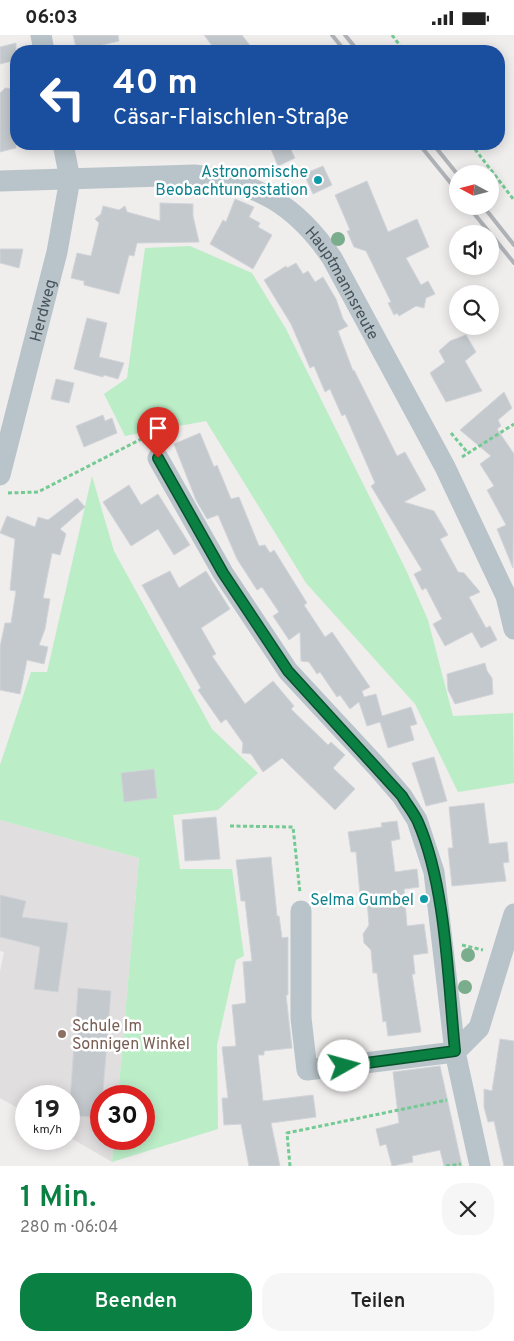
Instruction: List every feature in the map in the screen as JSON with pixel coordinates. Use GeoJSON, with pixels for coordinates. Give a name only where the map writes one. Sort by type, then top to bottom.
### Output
{"type":"FeatureCollection","features":[{"type":"Feature","properties":{"kind":"street","name":"Herdweg"},"geometry":{"type":"LineString","coordinates":[[0,475],[57,252],[70,179],[64,150]]}},
{"type":"Feature","properties":{"kind":"street","name":"Hauptmannsreute"},"geometry":{"type":"LineString","coordinates":[[0,181],[184,174],[219,178],[259,191],[286,207],[309,227],[332,258],[445,467],[506,596],[514,629]]}},
{"type":"Feature","properties":{"kind":"street"},"geometry":{"type":"LineString","coordinates":[[157,450],[223,573],[288,671],[378,767],[417,820],[428,845],[434,872],[444,941],[455,1051],[480,1166]]}},
{"type":"Feature","properties":{"kind":"street"},"geometry":{"type":"LineString","coordinates":[[301,911],[301,1017],[307,1070],[455,1051],[478,1028],[503,954],[514,913]]}},
{"type":"Feature","properties":{"kind":"path"},"geometry":{"type":"LineString","coordinates":[[476,150],[514,200]]}},
{"type":"Feature","properties":{"kind":"path"},"geometry":{"type":"LineString","coordinates":[[468,453],[514,424]]}},
{"type":"Feature","properties":{"kind":"path"},"geometry":{"type":"LineString","coordinates":[[18,494],[38,492],[151,434],[157,450]]}},
{"type":"Feature","properties":{"kind":"path"},"geometry":{"type":"LineString","coordinates":[[230,826],[293,827],[301,911]]}},
{"type":"Feature","properties":{"kind":"path"},"geometry":{"type":"LineString","coordinates":[[444,941],[503,954]]}},
{"type":"Feature","properties":{"kind":"path"},"geometry":{"type":"LineString","coordinates":[[290,1166],[287,1133],[465,1097]]}},
{"type":"Feature","properties":{"kind":"shaded area","name":"Schule Im Sonnigen Winkel"},"geometry":{"type":"Polygon","coordinates":[[[0,820],[139,858],[119,1085],[90,1085],[90,1149],[80,1143],[80,1085],[15,1085],[15,1107],[0,1098],[0,972],[4,952],[0,951],[0,820]]]}},
{"type":"Feature","properties":{"kind":"shaded area","name":"Schule Im Sonnigen Winkel"},"geometry":{"type":"Polygon","coordinates":[[[91,1150],[113,1150],[112,1162],[91,1150]]]}},
{"type":"Feature","properties":{"kind":"green space"},"geometry":{"type":"Polygon","coordinates":[[[190,246],[252,273],[286,329],[406,570],[428,620],[453,716],[513,713],[514,783],[458,792],[415,704],[306,583],[206,421],[125,436],[104,394],[127,378],[145,248],[190,246]]]}},
{"type":"Feature","properties":{"kind":"green space"},"geometry":{"type":"Polygon","coordinates":[[[92,476],[114,551],[212,729],[258,773],[218,810],[173,815],[180,869],[232,869],[244,956],[236,960],[217,1045],[218,1129],[155,1149],[155,1085],[119,1085],[139,858],[0,820],[0,765],[31,672],[47,672],[92,476]]]}},
{"type":"Feature","properties":{"kind":"green space"},"geometry":{"type":"Polygon","coordinates":[[[113,1150],[151,1150],[112,1162],[113,1150]]]}},
{"type":"Feature","properties":{"kind":"building"},"geometry":{"type":"Polygon","coordinates":[[[73,35],[118,35],[119,41],[102,45],[76,45],[73,35]]]}},
{"type":"Feature","properties":{"kind":"building"},"geometry":{"type":"Polygon","coordinates":[[[204,35],[242,35],[250,45],[212,45],[204,35]]]}},
{"type":"Feature","properties":{"kind":"building"},"geometry":{"type":"Polygon","coordinates":[[[16,43],[16,45],[10,45],[10,62],[0,64],[0,47],[16,43]]]}},
{"type":"Feature","properties":{"kind":"building"},"geometry":{"type":"Polygon","coordinates":[[[5,88],[10,88],[10,150],[0,152],[0,93],[5,88]]]}},
{"type":"Feature","properties":{"kind":"building"},"geometry":{"type":"Polygon","coordinates":[[[271,150],[291,150],[295,158],[278,166],[271,150]]]}},
{"type":"Feature","properties":{"kind":"building","name":"Astronomische Beobachtungsstation"},"geometry":{"type":"Polygon","coordinates":[[[323,166],[332,185],[313,194],[304,174],[323,166]]]}},
{"type":"Feature","properties":{"kind":"building"},"geometry":{"type":"Polygon","coordinates":[[[367,181],[388,232],[417,219],[429,247],[406,258],[421,285],[428,281],[435,294],[426,298],[424,308],[416,306],[399,316],[397,313],[394,315],[388,303],[391,302],[366,251],[354,247],[347,231],[350,230],[335,195],[367,181]]]}},
{"type":"Feature","properties":{"kind":"building"},"geometry":{"type":"Polygon","coordinates":[[[235,199],[254,207],[249,217],[260,223],[258,227],[272,235],[253,269],[210,244],[223,220],[226,222],[235,199]]]}},
{"type":"Feature","properties":{"kind":"building"},"geometry":{"type":"Polygon","coordinates":[[[160,203],[193,204],[193,216],[199,242],[137,243],[134,256],[129,255],[119,294],[84,285],[84,281],[71,278],[77,253],[91,256],[99,223],[95,219],[101,214],[103,206],[119,210],[125,206],[127,212],[160,221],[160,203]]]}},
{"type":"Feature","properties":{"kind":"building"},"geometry":{"type":"Polygon","coordinates":[[[0,249],[23,249],[19,268],[0,263],[0,249]]]}},
{"type":"Feature","properties":{"kind":"building"},"geometry":{"type":"Polygon","coordinates":[[[296,263],[303,274],[308,271],[315,282],[323,277],[336,299],[343,319],[348,326],[338,331],[353,371],[397,456],[405,452],[426,490],[404,502],[434,511],[448,535],[440,539],[458,572],[464,573],[480,592],[469,597],[486,628],[490,626],[497,640],[481,648],[472,632],[445,646],[433,624],[442,619],[426,588],[422,590],[414,574],[422,570],[371,486],[375,483],[345,414],[342,416],[330,389],[325,392],[314,366],[310,368],[291,324],[264,280],[286,266],[287,268],[296,263]]]}},
{"type":"Feature","properties":{"kind":"building"},"geometry":{"type":"Polygon","coordinates":[[[87,318],[107,323],[99,357],[124,363],[118,379],[74,369],[87,318]]]}},
{"type":"Feature","properties":{"kind":"building"},"geometry":{"type":"Polygon","coordinates":[[[466,335],[476,352],[465,361],[482,391],[446,402],[430,373],[445,362],[439,351],[450,341],[466,335]]]}},
{"type":"Feature","properties":{"kind":"building"},"geometry":{"type":"Polygon","coordinates":[[[56,379],[74,383],[69,403],[51,399],[56,379]]]}},
{"type":"Feature","properties":{"kind":"building"},"geometry":{"type":"Polygon","coordinates":[[[504,392],[512,408],[498,420],[501,426],[497,429],[514,454],[513,568],[497,529],[506,525],[487,490],[494,486],[480,464],[491,456],[460,430],[504,392]]]}},
{"type":"Feature","properties":{"kind":"building"},"geometry":{"type":"Polygon","coordinates":[[[103,415],[105,421],[112,418],[117,433],[84,447],[76,426],[103,415]]]}},
{"type":"Feature","properties":{"kind":"building"},"geometry":{"type":"Polygon","coordinates":[[[200,433],[214,467],[217,465],[231,499],[239,497],[259,546],[265,545],[270,553],[274,550],[307,603],[304,605],[325,637],[332,632],[370,687],[362,691],[364,697],[376,694],[382,716],[411,707],[417,724],[410,726],[414,740],[388,748],[380,722],[367,726],[359,702],[350,709],[340,695],[337,697],[320,672],[317,674],[309,662],[301,661],[300,632],[289,640],[273,616],[279,612],[262,587],[257,590],[237,559],[218,515],[207,519],[196,500],[174,444],[200,433]]]}},
{"type":"Feature","properties":{"kind":"building"},"geometry":{"type":"Polygon","coordinates":[[[129,485],[141,505],[158,494],[190,545],[174,555],[158,529],[131,546],[103,502],[129,485]]]}},
{"type":"Feature","properties":{"kind":"building"},"geometry":{"type":"Polygon","coordinates":[[[77,498],[85,507],[60,529],[66,534],[60,555],[52,553],[43,598],[50,599],[45,629],[39,645],[48,647],[44,664],[27,660],[20,694],[0,690],[0,647],[5,623],[11,623],[16,591],[10,590],[15,539],[0,533],[7,516],[35,527],[38,517],[48,520],[77,498]]]}},
{"type":"Feature","properties":{"kind":"building"},"geometry":{"type":"Polygon","coordinates":[[[170,571],[179,588],[206,571],[230,609],[201,628],[216,654],[212,656],[245,704],[273,681],[294,706],[291,709],[328,745],[331,742],[345,755],[333,768],[355,789],[335,810],[282,758],[263,772],[251,754],[242,753],[243,743],[226,719],[221,723],[198,690],[201,688],[142,585],[170,571]]]}},
{"type":"Feature","properties":{"kind":"building"},"geometry":{"type":"Polygon","coordinates":[[[485,663],[487,671],[492,678],[493,694],[455,704],[448,690],[447,674],[485,663]]]}},
{"type":"Feature","properties":{"kind":"building"},"geometry":{"type":"Polygon","coordinates":[[[434,757],[447,801],[426,806],[412,763],[434,757]]]}},
{"type":"Feature","properties":{"kind":"building"},"geometry":{"type":"Polygon","coordinates":[[[154,769],[157,798],[124,802],[121,773],[154,769]]]}},
{"type":"Feature","properties":{"kind":"building"},"geometry":{"type":"Polygon","coordinates":[[[484,803],[489,844],[507,842],[509,862],[503,863],[506,881],[452,886],[448,848],[453,848],[449,807],[484,803]]]}},
{"type":"Feature","properties":{"kind":"building"},"geometry":{"type":"Polygon","coordinates":[[[216,817],[220,859],[185,861],[182,820],[216,817]]]}},
{"type":"Feature","properties":{"kind":"building"},"geometry":{"type":"Polygon","coordinates":[[[397,821],[400,839],[391,841],[395,872],[417,869],[419,887],[404,889],[407,926],[424,924],[428,953],[413,955],[415,974],[412,974],[421,1032],[388,1036],[386,1021],[383,1022],[377,973],[373,973],[371,950],[364,943],[363,934],[369,925],[367,900],[365,893],[360,894],[356,852],[351,852],[348,832],[382,827],[381,823],[397,821]]]}},
{"type":"Feature","properties":{"kind":"building"},"geometry":{"type":"Polygon","coordinates":[[[271,857],[277,916],[279,916],[282,938],[288,937],[288,995],[286,995],[292,1048],[264,1051],[264,1055],[258,1055],[263,1101],[313,1095],[316,1117],[271,1123],[280,1166],[249,1166],[241,1124],[224,1125],[222,1098],[228,1098],[222,1047],[236,1046],[232,1005],[246,1003],[243,962],[252,961],[245,901],[241,901],[236,860],[271,857]]]}},
{"type":"Feature","properties":{"kind":"building"},"geometry":{"type":"Polygon","coordinates":[[[0,895],[26,901],[22,917],[68,923],[58,992],[34,989],[40,947],[0,937],[0,895]]]}},
{"type":"Feature","properties":{"kind":"building"},"geometry":{"type":"Polygon","coordinates":[[[78,988],[111,991],[104,1085],[90,1085],[90,1117],[80,1116],[80,1085],[71,1085],[78,988]]]}},
{"type":"Feature","properties":{"kind":"building"},"geometry":{"type":"Polygon","coordinates":[[[500,1039],[514,1041],[514,1166],[504,1166],[494,1121],[488,1122],[484,1107],[484,1089],[492,1091],[500,1039]]]}},
{"type":"Feature","properties":{"kind":"building"},"geometry":{"type":"Polygon","coordinates":[[[440,1066],[462,1166],[444,1166],[440,1150],[412,1156],[413,1162],[392,1166],[386,1144],[380,1146],[376,1129],[399,1123],[393,1072],[440,1066]]]}},
{"type":"Feature","properties":{"kind":"railway"},"geometry":{"type":"LineString","coordinates":[[332,35],[340,45]]}},
{"type":"Feature","properties":{"kind":"railway"},"geometry":{"type":"LineString","coordinates":[[345,35],[353,45]]}},
{"type":"Feature","properties":{"kind":"railway"},"geometry":{"type":"LineString","coordinates":[[424,150],[449,181]]}},
{"type":"Feature","properties":{"kind":"railway"},"geometry":{"type":"LineString","coordinates":[[438,150],[450,165]]}},
{"type":"Feature","properties":{"kind":"railway"},"geometry":{"type":"LineString","coordinates":[[475,215],[514,263]]}},
{"type":"Feature","properties":{"kind":"railway"},"geometry":{"type":"LineString","coordinates":[[490,215],[514,245]]}},
{"type":"Feature","properties":{"kind":"place","name":"Astronomische Beobachtungsstation"},"geometry":{"type":"Point","coordinates":[318,180]}},
{"type":"Feature","properties":{"kind":"place","name":"Selma Gumbel"},"geometry":{"type":"Point","coordinates":[424,899]}},
{"type":"Feature","properties":{"kind":"place","name":"Schule Im Sonnigen Winkel"},"geometry":{"type":"Point","coordinates":[62,1034]}},
{"type":"Feature","properties":{"kind":"route"},"geometry":{"type":"LineString","coordinates":[[158,458],[223,573],[288,671],[378,767],[402,796],[417,820],[428,845],[444,941],[455,1051],[344,1066]]}}]}
